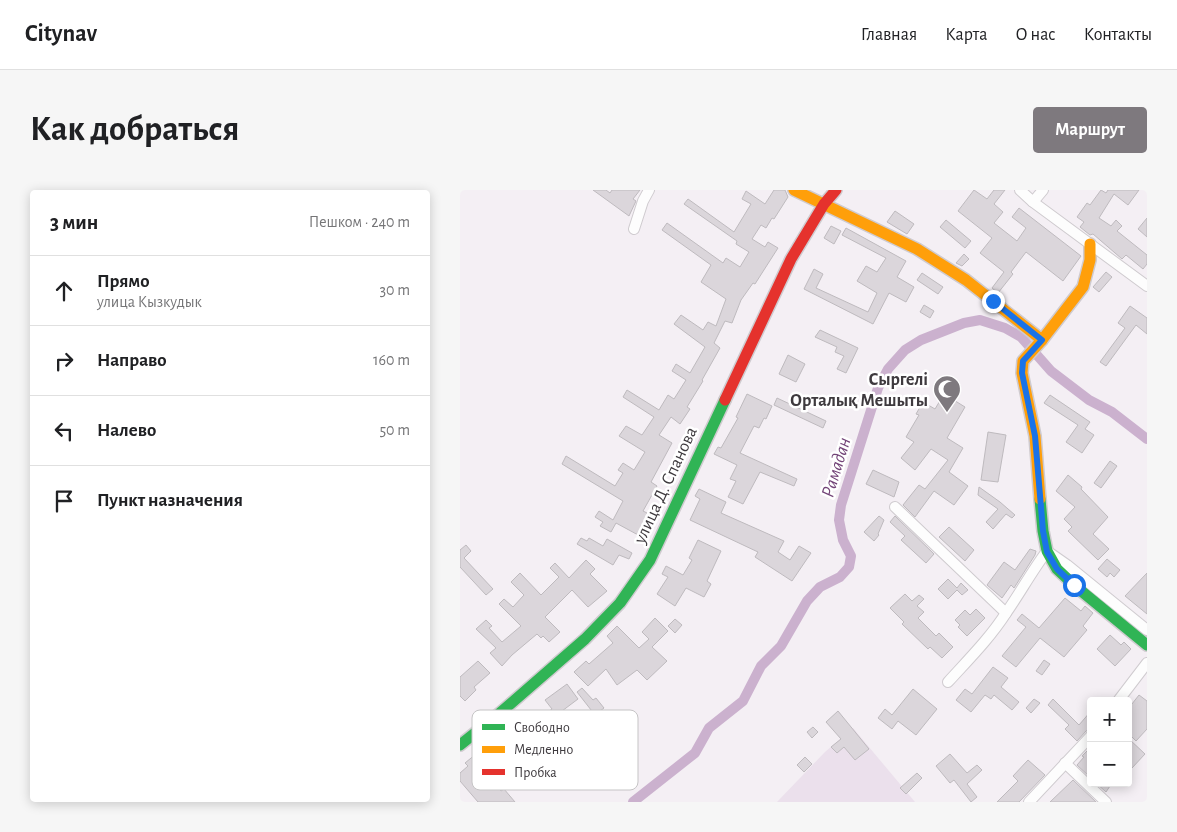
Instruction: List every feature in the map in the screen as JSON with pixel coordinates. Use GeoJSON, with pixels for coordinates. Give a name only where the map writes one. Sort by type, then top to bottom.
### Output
{"type":"FeatureCollection","features":[{"type":"Feature","properties":{"kind":"street"},"geometry":{"type":"LineString","coordinates":[[634,229],[643,201],[649,190]]}},
{"type":"Feature","properties":{"kind":"street"},"geometry":{"type":"LineString","coordinates":[[794,190],[918,249],[966,280],[1042,340]]}},
{"type":"Feature","properties":{"kind":"street","name":"улица Д. Спанова"},"geometry":{"type":"LineString","coordinates":[[503,710],[585,640],[620,603],[650,560],[790,259],[824,204],[836,190]]}},
{"type":"Feature","properties":{"kind":"street"},"geometry":{"type":"LineString","coordinates":[[1020,190],[1033,202],[1147,286]]}},
{"type":"Feature","properties":{"kind":"street"},"geometry":{"type":"LineString","coordinates":[[1033,202],[1043,190]]}},
{"type":"Feature","properties":{"kind":"street"},"geometry":{"type":"LineString","coordinates":[[1090,244],[1090,260],[1083,287],[1042,340],[1023,361],[1022,373],[1035,436],[1043,531],[1047,552],[1057,569],[1147,645]]}},
{"type":"Feature","properties":{"kind":"street"},"geometry":{"type":"LineString","coordinates":[[895,507],[1006,613]]}},
{"type":"Feature","properties":{"kind":"street"},"geometry":{"type":"LineString","coordinates":[[948,682],[991,634],[1047,552]]}},
{"type":"Feature","properties":{"kind":"street"},"geometry":{"type":"LineString","coordinates":[[1047,552],[1067,565],[1147,630]]}},
{"type":"Feature","properties":{"kind":"street"},"geometry":{"type":"LineString","coordinates":[[1121,697],[1147,663]]}},
{"type":"Feature","properties":{"kind":"street","name":"улица Д. Спанова"},"geometry":{"type":"LineString","coordinates":[[460,745],[472,735]]}},
{"type":"Feature","properties":{"kind":"street"},"geometry":{"type":"LineString","coordinates":[[1029,802],[1087,740]]}},
{"type":"Feature","properties":{"kind":"street"},"geometry":{"type":"LineString","coordinates":[[1065,763],[1106,802]]}},
{"type":"Feature","properties":{"kind":"shaded area"},"geometry":{"type":"Polygon","coordinates":[[[853,728],[915,802],[777,802],[825,752],[853,728]]]}},
{"type":"Feature","properties":{"kind":"building"},"geometry":{"type":"Polygon","coordinates":[[[593,190],[606,190],[610,193],[612,190],[640,190],[633,199],[636,201],[629,216],[593,190]]]}},
{"type":"Feature","properties":{"kind":"building"},"geometry":{"type":"Polygon","coordinates":[[[774,190],[785,190],[788,197],[774,219],[772,218],[766,228],[761,225],[752,239],[765,247],[768,242],[778,248],[755,284],[753,283],[741,300],[732,323],[725,321],[714,343],[720,348],[687,407],[690,409],[680,424],[671,417],[659,435],[672,443],[651,482],[657,486],[643,511],[651,515],[640,536],[616,523],[611,532],[600,526],[603,522],[595,517],[599,511],[613,520],[623,501],[562,464],[566,456],[615,486],[623,473],[618,470],[623,463],[634,470],[645,452],[619,436],[626,426],[642,435],[654,417],[623,397],[627,390],[659,410],[668,395],[674,399],[686,380],[672,371],[676,364],[690,373],[705,347],[674,324],[681,315],[703,330],[708,322],[716,326],[726,299],[701,282],[711,265],[662,230],[667,223],[723,263],[726,258],[740,267],[749,252],[736,244],[737,241],[684,204],[688,199],[734,232],[751,204],[742,199],[746,191],[765,204],[774,190]]]}},
{"type":"Feature","properties":{"kind":"building"},"geometry":{"type":"Polygon","coordinates":[[[974,190],[987,199],[994,190],[1005,190],[994,204],[1003,212],[994,223],[1017,241],[1026,228],[1012,217],[1019,208],[1081,256],[1063,281],[1026,252],[1011,272],[1013,274],[998,293],[992,288],[1004,272],[980,253],[992,238],[958,211],[974,190]]]}},
{"type":"Feature","properties":{"kind":"building"},"geometry":{"type":"Polygon","coordinates":[[[1101,190],[1106,193],[1108,190],[1139,190],[1128,205],[1114,194],[1099,218],[1111,226],[1116,220],[1122,226],[1117,231],[1147,255],[1147,264],[1143,269],[1126,255],[1122,259],[1093,234],[1090,235],[1080,227],[1084,222],[1077,217],[1087,203],[1090,205],[1101,190]]]}},
{"type":"Feature","properties":{"kind":"building"},"geometry":{"type":"Polygon","coordinates":[[[895,211],[914,224],[907,234],[887,222],[895,211]]]}},
{"type":"Feature","properties":{"kind":"building"},"geometry":{"type":"Polygon","coordinates":[[[1147,218],[1147,237],[1138,229],[1147,218]]]}},
{"type":"Feature","properties":{"kind":"building"},"geometry":{"type":"Polygon","coordinates":[[[946,220],[971,241],[965,248],[940,227],[946,220]]]}},
{"type":"Feature","properties":{"kind":"building"},"geometry":{"type":"Polygon","coordinates":[[[831,226],[841,231],[834,244],[824,238],[831,226]]]}},
{"type":"Feature","properties":{"kind":"building"},"geometry":{"type":"Polygon","coordinates":[[[846,228],[906,261],[897,277],[914,287],[906,302],[889,293],[873,324],[804,289],[814,269],[823,274],[816,288],[868,312],[877,293],[857,281],[866,266],[877,272],[886,258],[842,235],[846,228]]]}},
{"type":"Feature","properties":{"kind":"building"},"geometry":{"type":"Polygon","coordinates":[[[964,254],[969,259],[962,266],[956,263],[964,254]]]}},
{"type":"Feature","properties":{"kind":"building"},"geometry":{"type":"Polygon","coordinates":[[[1106,272],[1112,277],[1099,292],[1093,287],[1106,272]]]}},
{"type":"Feature","properties":{"kind":"building"},"geometry":{"type":"Polygon","coordinates":[[[922,273],[943,287],[938,294],[917,280],[922,273]]]}},
{"type":"Feature","properties":{"kind":"building"},"geometry":{"type":"Polygon","coordinates":[[[924,305],[934,311],[930,318],[920,312],[924,305]]]}},
{"type":"Feature","properties":{"kind":"building"},"geometry":{"type":"Polygon","coordinates":[[[1130,306],[1147,318],[1147,334],[1136,325],[1106,366],[1100,362],[1125,328],[1118,323],[1130,306]]]}},
{"type":"Feature","properties":{"kind":"building"},"geometry":{"type":"Polygon","coordinates":[[[820,330],[858,348],[846,373],[837,369],[844,356],[835,352],[837,347],[815,337],[820,330]]]}},
{"type":"Feature","properties":{"kind":"building"},"geometry":{"type":"Polygon","coordinates":[[[788,355],[805,364],[796,382],[779,374],[788,355]]]}},
{"type":"Feature","properties":{"kind":"building"},"geometry":{"type":"Polygon","coordinates":[[[747,394],[772,406],[759,428],[754,426],[740,453],[797,479],[794,486],[760,472],[743,504],[728,497],[736,481],[730,479],[737,465],[714,454],[718,447],[721,448],[738,418],[736,417],[747,394]]]}},
{"type":"Feature","properties":{"kind":"building"},"geometry":{"type":"Polygon","coordinates":[[[944,394],[965,407],[947,438],[963,448],[949,472],[968,486],[954,505],[934,491],[915,517],[903,505],[919,485],[925,489],[948,460],[931,449],[915,470],[901,458],[914,442],[906,437],[919,415],[916,414],[923,402],[935,409],[944,394]]]}},
{"type":"Feature","properties":{"kind":"building"},"geometry":{"type":"Polygon","coordinates":[[[1050,395],[1090,422],[1085,429],[1094,435],[1082,453],[1066,442],[1078,425],[1044,403],[1050,395]]]}},
{"type":"Feature","properties":{"kind":"building"},"geometry":{"type":"Polygon","coordinates":[[[777,398],[826,421],[823,428],[774,405],[777,398]]]}},
{"type":"Feature","properties":{"kind":"building"},"geometry":{"type":"Polygon","coordinates":[[[988,432],[1006,435],[998,482],[981,480],[988,432]]]}},
{"type":"Feature","properties":{"kind":"building"},"geometry":{"type":"Polygon","coordinates":[[[1110,461],[1117,466],[1101,488],[1094,483],[1110,461]]]}},
{"type":"Feature","properties":{"kind":"building"},"geometry":{"type":"Polygon","coordinates":[[[873,470],[899,482],[894,497],[866,484],[873,470]]]}},
{"type":"Feature","properties":{"kind":"building"},"geometry":{"type":"Polygon","coordinates":[[[1068,475],[1082,487],[1081,489],[1108,517],[1093,534],[1109,549],[1098,560],[1068,531],[1072,527],[1064,519],[1075,507],[1056,491],[1068,475]]]}},
{"type":"Feature","properties":{"kind":"building"},"geometry":{"type":"Polygon","coordinates":[[[979,487],[1015,515],[1012,518],[1006,514],[993,529],[986,522],[998,509],[978,495],[979,487]]]}},
{"type":"Feature","properties":{"kind":"building"},"geometry":{"type":"Polygon","coordinates":[[[699,489],[726,502],[721,513],[784,541],[778,552],[790,560],[799,546],[811,553],[792,581],[755,557],[758,552],[690,520],[700,499],[695,496],[699,489]]]}},
{"type":"Feature","properties":{"kind":"building"},"geometry":{"type":"Polygon","coordinates":[[[879,516],[884,520],[879,535],[874,541],[864,532],[879,516]]]}},
{"type":"Feature","properties":{"kind":"building"},"geometry":{"type":"Polygon","coordinates":[[[895,516],[934,554],[926,563],[901,540],[905,536],[890,522],[895,516]]]}},
{"type":"Feature","properties":{"kind":"building"},"geometry":{"type":"Polygon","coordinates":[[[949,527],[974,550],[965,561],[939,537],[949,527]]]}},
{"type":"Feature","properties":{"kind":"building"},"geometry":{"type":"Polygon","coordinates":[[[581,538],[587,541],[589,538],[603,546],[607,539],[632,553],[629,559],[619,555],[613,565],[577,544],[581,538]]]}},
{"type":"Feature","properties":{"kind":"building"},"geometry":{"type":"Polygon","coordinates":[[[698,540],[721,551],[707,581],[711,584],[704,597],[686,588],[675,606],[657,594],[668,577],[662,574],[666,566],[683,575],[692,560],[689,558],[698,540]]]}},
{"type":"Feature","properties":{"kind":"building"},"geometry":{"type":"Polygon","coordinates":[[[466,545],[471,551],[464,558],[493,589],[486,595],[460,567],[460,550],[466,545]]]}},
{"type":"Feature","properties":{"kind":"building"},"geometry":{"type":"Polygon","coordinates":[[[1030,549],[1036,551],[1035,555],[1014,588],[1011,585],[1002,598],[987,585],[1004,562],[1015,570],[1030,549]]]}},
{"type":"Feature","properties":{"kind":"building"},"geometry":{"type":"Polygon","coordinates":[[[1107,559],[1120,570],[1114,577],[1110,573],[1107,577],[1098,569],[1107,559]]]}},
{"type":"Feature","properties":{"kind":"building"},"geometry":{"type":"Polygon","coordinates":[[[586,560],[595,569],[590,574],[607,591],[588,607],[572,590],[545,617],[560,632],[549,642],[543,636],[541,638],[537,634],[502,666],[490,653],[496,648],[476,629],[486,620],[492,626],[489,628],[502,642],[521,626],[499,604],[504,599],[513,607],[524,595],[511,582],[520,573],[541,595],[559,577],[550,568],[555,563],[569,578],[586,560]]]}},
{"type":"Feature","properties":{"kind":"building"},"geometry":{"type":"Polygon","coordinates":[[[1147,573],[1147,614],[1125,596],[1147,573]]]}},
{"type":"Feature","properties":{"kind":"building"},"geometry":{"type":"Polygon","coordinates":[[[948,579],[957,588],[961,583],[968,590],[962,595],[957,590],[948,599],[938,589],[948,579]]]}},
{"type":"Feature","properties":{"kind":"building"},"geometry":{"type":"Polygon","coordinates":[[[905,594],[912,601],[919,595],[924,599],[917,606],[924,612],[918,618],[936,636],[939,633],[953,647],[942,658],[930,647],[928,649],[902,624],[904,622],[890,608],[905,594]]]}},
{"type":"Feature","properties":{"kind":"building"},"geometry":{"type":"Polygon","coordinates":[[[1065,598],[1081,611],[1085,606],[1093,613],[1083,626],[1087,630],[1064,657],[1040,638],[1016,667],[1002,656],[1026,627],[1017,620],[1022,614],[1039,628],[1065,598]]]}},
{"type":"Feature","properties":{"kind":"building"},"geometry":{"type":"Polygon","coordinates":[[[976,609],[985,618],[967,636],[958,627],[960,625],[955,620],[965,610],[970,615],[976,609]]]}},
{"type":"Feature","properties":{"kind":"building"},"geometry":{"type":"Polygon","coordinates":[[[655,618],[668,631],[652,647],[667,661],[647,680],[637,670],[617,685],[606,669],[588,686],[574,672],[586,661],[589,664],[613,643],[607,636],[617,626],[639,648],[649,639],[642,632],[655,618]]]}},
{"type":"Feature","properties":{"kind":"building"},"geometry":{"type":"Polygon","coordinates":[[[675,619],[682,625],[675,633],[668,626],[675,619]]]}},
{"type":"Feature","properties":{"kind":"building"},"geometry":{"type":"Polygon","coordinates":[[[1110,635],[1121,645],[1124,642],[1131,649],[1115,666],[1097,649],[1110,635]]]}},
{"type":"Feature","properties":{"kind":"building"},"geometry":{"type":"Polygon","coordinates":[[[1044,660],[1050,664],[1042,675],[1036,671],[1044,660]]]}},
{"type":"Feature","properties":{"kind":"building"},"geometry":{"type":"Polygon","coordinates":[[[478,661],[490,673],[474,687],[476,690],[465,701],[460,696],[460,677],[478,661]]]}},
{"type":"Feature","properties":{"kind":"building"},"geometry":{"type":"Polygon","coordinates":[[[993,667],[1008,678],[1001,687],[1019,702],[1012,710],[994,695],[991,699],[985,695],[971,712],[956,700],[965,689],[972,694],[993,667]]]}},
{"type":"Feature","properties":{"kind":"building"},"geometry":{"type":"Polygon","coordinates":[[[567,684],[578,699],[563,710],[551,710],[552,709],[545,700],[567,684]]]}},
{"type":"Feature","properties":{"kind":"building"},"geometry":{"type":"Polygon","coordinates":[[[582,688],[593,700],[596,698],[604,708],[601,710],[591,710],[577,692],[582,688]]]}},
{"type":"Feature","properties":{"kind":"building"},"geometry":{"type":"Polygon","coordinates":[[[913,689],[937,709],[916,735],[898,721],[892,729],[878,718],[885,709],[892,715],[913,689]]]}},
{"type":"Feature","properties":{"kind":"building"},"geometry":{"type":"Polygon","coordinates":[[[1139,695],[1147,701],[1147,729],[1136,741],[1132,737],[1132,704],[1139,695]]]}},
{"type":"Feature","properties":{"kind":"building"},"geometry":{"type":"Polygon","coordinates":[[[1034,699],[1040,703],[1031,713],[1026,708],[1034,699]]]}},
{"type":"Feature","properties":{"kind":"building"},"geometry":{"type":"Polygon","coordinates":[[[1053,699],[1079,725],[1087,716],[1087,731],[1077,741],[1065,729],[1069,725],[1048,705],[1053,699]]]}},
{"type":"Feature","properties":{"kind":"building"},"geometry":{"type":"Polygon","coordinates":[[[838,711],[869,749],[855,760],[844,747],[837,753],[831,747],[841,739],[826,722],[838,711]]]}},
{"type":"Feature","properties":{"kind":"building"},"geometry":{"type":"Polygon","coordinates":[[[813,727],[818,732],[812,738],[807,732],[813,727]]]}},
{"type":"Feature","properties":{"kind":"building"},"geometry":{"type":"Polygon","coordinates":[[[1132,742],[1145,754],[1132,768],[1132,742]]]}},
{"type":"Feature","properties":{"kind":"building"},"geometry":{"type":"Polygon","coordinates":[[[1087,751],[1087,774],[1077,765],[1084,757],[1082,756],[1087,751]]]}},
{"type":"Feature","properties":{"kind":"building"},"geometry":{"type":"Polygon","coordinates":[[[950,754],[967,773],[977,765],[982,770],[967,784],[977,797],[971,802],[954,780],[950,783],[936,766],[950,754]]]}},
{"type":"Feature","properties":{"kind":"building"},"geometry":{"type":"Polygon","coordinates":[[[472,757],[472,790],[505,790],[515,802],[478,802],[460,781],[460,773],[468,766],[465,763],[472,757]]]}},
{"type":"Feature","properties":{"kind":"building"},"geometry":{"type":"Polygon","coordinates":[[[805,757],[812,764],[804,772],[797,765],[805,757]]]}},
{"type":"Feature","properties":{"kind":"building"},"geometry":{"type":"Polygon","coordinates":[[[1028,760],[1045,775],[1019,802],[997,802],[1018,781],[1013,776],[1028,760]]]}},
{"type":"Feature","properties":{"kind":"building"},"geometry":{"type":"Polygon","coordinates":[[[917,773],[922,778],[906,794],[900,788],[917,773]]]}},
{"type":"Feature","properties":{"kind":"building"},"geometry":{"type":"Polygon","coordinates":[[[1073,780],[1096,802],[1050,802],[1073,780]]]}},
{"type":"Feature","properties":{"kind":"building"},"geometry":{"type":"Polygon","coordinates":[[[1100,787],[1109,787],[1106,792],[1100,787]]]}},
{"type":"Feature","properties":{"kind":"waterway","name":"Рамадан"},"geometry":{"type":"LineString","coordinates":[[633,802],[695,753],[709,728],[743,701],[761,666],[781,646],[807,601],[820,587],[840,577],[849,567],[851,556],[843,540],[839,520],[841,505],[878,388],[888,369],[905,350],[921,340],[964,323],[980,320],[1005,328],[1021,337],[1051,371],[1089,400],[1112,412],[1147,439]]}},
{"type":"Feature","properties":{"kind":"traffic: fast"},"geometry":{"type":"LineString","coordinates":[[503,710],[585,639],[620,603],[650,560],[725,400]]}},
{"type":"Feature","properties":{"kind":"traffic: fast"},"geometry":{"type":"LineString","coordinates":[[1040,499],[1047,551],[1057,569],[1147,645]]}},
{"type":"Feature","properties":{"kind":"traffic: fast"},"geometry":{"type":"LineString","coordinates":[[460,745],[472,735]]}},
{"type":"Feature","properties":{"kind":"traffic: slow"},"geometry":{"type":"LineString","coordinates":[[794,190],[917,249],[966,280],[1042,340]]}},
{"type":"Feature","properties":{"kind":"traffic: slow"},"geometry":{"type":"LineString","coordinates":[[1040,499],[1035,436],[1022,373],[1023,361],[1042,340],[1083,287],[1090,260],[1090,244]]}},
{"type":"Feature","properties":{"kind":"traffic: jam"},"geometry":{"type":"LineString","coordinates":[[725,400],[791,259],[824,204],[836,190]]}},
{"type":"Feature","properties":{"kind":"place","name":"Сыргелі Орталық Мешыты"},"geometry":{"type":"Point","coordinates":[947,413]}},
{"type":"Feature","properties":{"kind":"route"},"geometry":{"type":"LineString","coordinates":[[993,301],[1042,340],[1023,361],[1022,373],[1035,436],[1043,531],[1047,552],[1057,569],[1074,585]]}}]}
